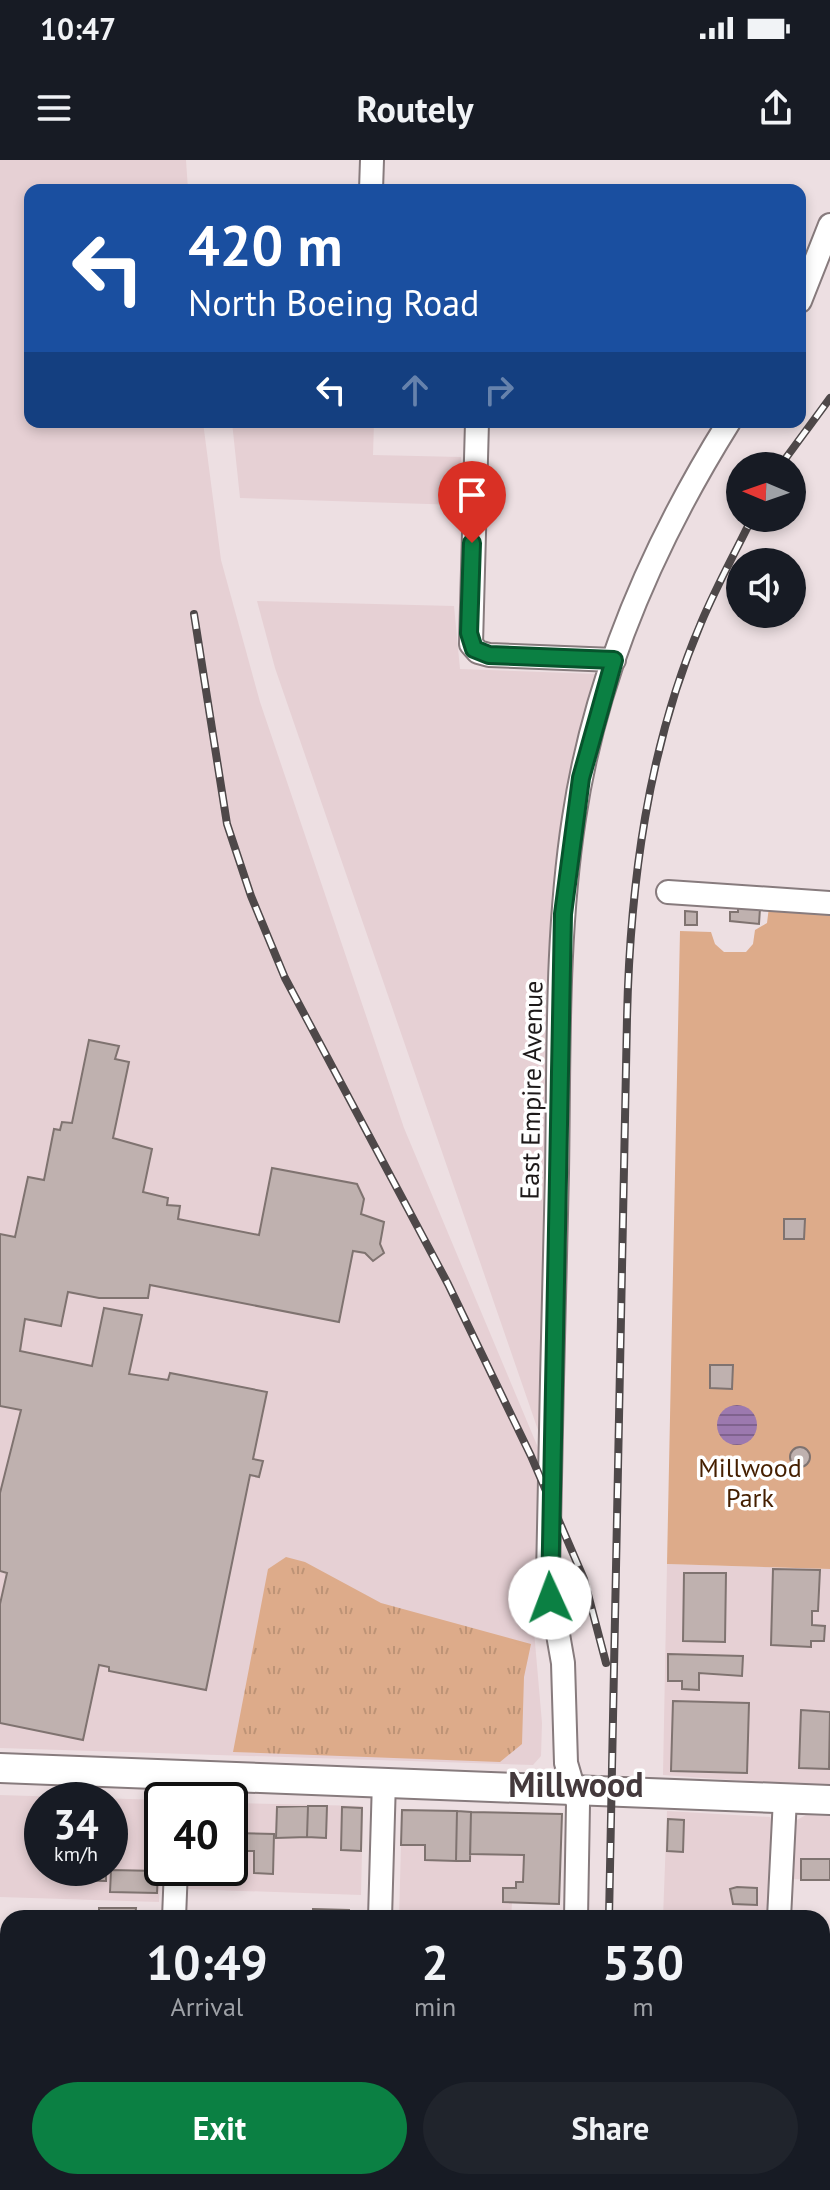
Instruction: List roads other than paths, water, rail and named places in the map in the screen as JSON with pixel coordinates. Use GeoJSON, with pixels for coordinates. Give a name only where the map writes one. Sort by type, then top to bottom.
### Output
{"type":"FeatureCollection","features":[{"type":"Feature","properties":{"kind":"main road"},"geometry":{"type":"LineString","coordinates":[[0,1768],[144,1783]]}},
{"type":"Feature","properties":{"kind":"main road"},"geometry":{"type":"LineString","coordinates":[[248,1785],[384,1780],[830,1800]]}},
{"type":"Feature","properties":{"kind":"street"},"geometry":{"type":"LineString","coordinates":[[371,184],[372,160]]}},
{"type":"Feature","properties":{"kind":"street"},"geometry":{"type":"LineString","coordinates":[[806,286],[830,225]]}},
{"type":"Feature","properties":{"kind":"street"},"geometry":{"type":"LineString","coordinates":[[477,428],[469,633],[474,649],[489,655],[614,660]]}},
{"type":"Feature","properties":{"kind":"street","name":"East Empire Avenue"},"geometry":{"type":"LineString","coordinates":[[576,1910],[579,1814],[566,1763],[563,1663],[548,1577],[562,927],[581,778],[614,660],[656,553],[726,428]]}},
{"type":"Feature","properties":{"kind":"street"},"geometry":{"type":"LineString","coordinates":[[668,892],[830,903]]}},
{"type":"Feature","properties":{"kind":"street"},"geometry":{"type":"LineString","coordinates":[[380,1910],[384,1780]]}},
{"type":"Feature","properties":{"kind":"street"},"geometry":{"type":"LineString","coordinates":[[779,1910],[785,1798]]}},
{"type":"Feature","properties":{"kind":"street"},"geometry":{"type":"LineString","coordinates":[[174,1910],[175,1886]]}},
{"type":"Feature","properties":{"kind":"railway"},"geometry":{"type":"LineString","coordinates":[[790,452],[830,398]]}},
{"type":"Feature","properties":{"kind":"railway"},"geometry":{"type":"LineString","coordinates":[[609,1910],[627,1018],[632,917],[645,817],[668,718],[701,623],[745,532]]}},
{"type":"Feature","properties":{"kind":"railway"},"geometry":{"type":"LineString","coordinates":[[194,614],[227,824],[251,896],[285,978],[448,1284],[531,1456],[584,1579],[606,1663]]}},
{"type":"Feature","properties":{"kind":"district","name":"Millwood"},"geometry":{"type":"Point","coordinates":[576,1784]}},
{"type":"Feature","properties":{"kind":"park label","name":"Millwood Park"},"geometry":{"type":"Point","coordinates":[750,1482]}}]}
